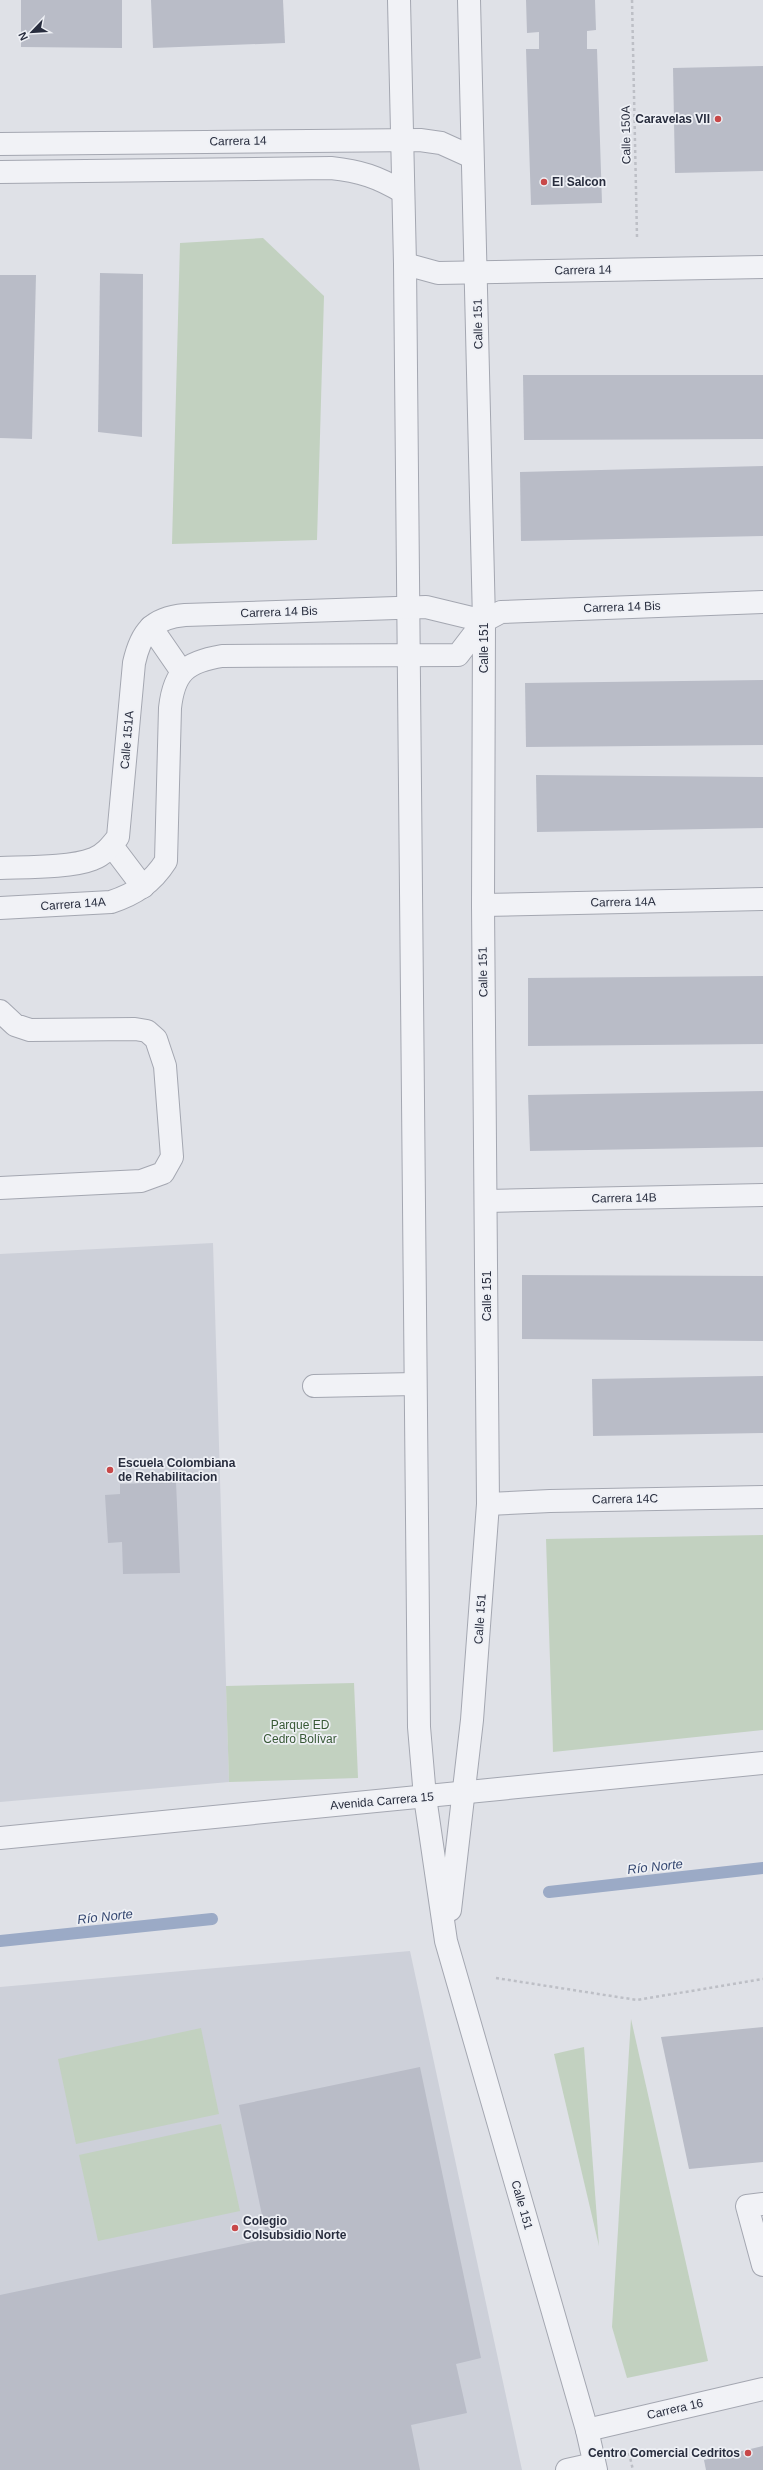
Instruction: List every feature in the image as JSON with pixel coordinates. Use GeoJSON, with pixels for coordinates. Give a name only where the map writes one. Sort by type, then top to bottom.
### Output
{"type":"FeatureCollection","features":[{"type":"Feature","properties":{"kind":"street","name":"Calle 151"},"geometry":{"type":"LineString","coordinates":[[399,0],[405,264],[419,1727],[425,1797],[446,1941],[587,2430],[595,2467]]}},
{"type":"Feature","properties":{"kind":"street","name":"Calle 151"},"geometry":{"type":"LineString","coordinates":[[446,1941],[472,1720],[488,1504],[483,905],[484,621],[477,273],[472,156],[469,0]]}},
{"type":"Feature","properties":{"kind":"street","name":"Carrera 14"},"geometry":{"type":"LineString","coordinates":[[0,144],[402,140],[440,143],[472,156]]}},
{"type":"Feature","properties":{"kind":"street"},"geometry":{"type":"LineString","coordinates":[[0,172],[331,168],[355,171],[380,178],[403,192]]}},
{"type":"Feature","properties":{"kind":"street","name":"Carrera 14"},"geometry":{"type":"LineString","coordinates":[[405,264],[438,273],[763,267]]}},
{"type":"Feature","properties":{"kind":"street","name":"Carrera 14 Bis"},"geometry":{"type":"LineString","coordinates":[[151,627],[166,619],[186,615],[426,607],[484,621],[501,612],[763,602]]}},
{"type":"Feature","properties":{"kind":"street"},"geometry":{"type":"LineString","coordinates":[[0,868],[79,863],[108,850],[143,887],[157,874],[166,861],[170,708],[172,688],[182,672],[198,661],[222,656],[458,655],[484,621]]}},
{"type":"Feature","properties":{"kind":"street"},"geometry":{"type":"LineString","coordinates":[[151,627],[182,672]]}},
{"type":"Feature","properties":{"kind":"street","name":"Calle 151A"},"geometry":{"type":"LineString","coordinates":[[108,850],[118,837],[134,663],[138,642],[151,627]]}},
{"type":"Feature","properties":{"kind":"street","name":"Carrera 14A"},"geometry":{"type":"LineString","coordinates":[[0,908],[111,902],[128,897],[143,887]]}},
{"type":"Feature","properties":{"kind":"street","name":"Carrera 14A"},"geometry":{"type":"LineString","coordinates":[[483,905],[763,899]]}},
{"type":"Feature","properties":{"kind":"street"},"geometry":{"type":"LineString","coordinates":[[0,1011],[15,1025],[30,1030],[135,1029],[147,1031],[156,1039],[162,1050],[165,1066],[172,1157],[162,1173],[140,1181],[0,1188]]}},
{"type":"Feature","properties":{"kind":"street","name":"Carrera 14B"},"geometry":{"type":"LineString","coordinates":[[486,1201],[763,1195]]}},
{"type":"Feature","properties":{"kind":"street"},"geometry":{"type":"LineString","coordinates":[[314,1386],[415,1384]]}},
{"type":"Feature","properties":{"kind":"street","name":"Carrera 14C"},"geometry":{"type":"LineString","coordinates":[[488,1504],[550,1501],[763,1497]]}},
{"type":"Feature","properties":{"kind":"street","name":"Avenida Carrera 15"},"geometry":{"type":"LineString","coordinates":[[0,1838],[763,1763]]}},
{"type":"Feature","properties":{"kind":"street"},"geometry":{"type":"LineString","coordinates":[[763,2204],[747,2206],[763,2265]]}},
{"type":"Feature","properties":{"kind":"street","name":"Carrera 16"},"geometry":{"type":"LineString","coordinates":[[587,2430],[763,2389]]}},
{"type":"Feature","properties":{"kind":"street"},"geometry":{"type":"LineString","coordinates":[[567,2470],[595,2467]]}},
{"type":"Feature","properties":{"kind":"path","name":"Calle 150A"},"geometry":{"type":"LineString","coordinates":[[632,0],[638,269]]}},
{"type":"Feature","properties":{"kind":"path"},"geometry":{"type":"LineString","coordinates":[[496,1978],[637,2000],[763,1979]]}},
{"type":"Feature","properties":{"kind":"shaded area","name":"Escuela Colombiana de Rehabilitacion"},"geometry":{"type":"Polygon","coordinates":[[[213,1243],[229,1782],[0,1802],[0,1254],[213,1243]]]}},
{"type":"Feature","properties":{"kind":"shaded area","name":"Colegio Colsubsidio Norte"},"geometry":{"type":"Polygon","coordinates":[[[410,1951],[522,2470],[0,2470],[0,1987],[410,1951]]]}},
{"type":"Feature","properties":{"kind":"green space"},"geometry":{"type":"Polygon","coordinates":[[[263,238],[324,296],[317,540],[172,544],[180,243],[263,238]]]}},
{"type":"Feature","properties":{"kind":"green space"},"geometry":{"type":"Polygon","coordinates":[[[763,1535],[763,1730],[553,1752],[546,1539],[763,1535]]]}},
{"type":"Feature","properties":{"kind":"green space","name":"Parque ED Cedro Bolívar"},"geometry":{"type":"Polygon","coordinates":[[[354,1683],[358,1778],[229,1782],[226,1686],[354,1683]]]}},
{"type":"Feature","properties":{"kind":"green space"},"geometry":{"type":"Polygon","coordinates":[[[631,2019],[708,2361],[627,2378],[612,2327],[631,2019]]]}},
{"type":"Feature","properties":{"kind":"green space"},"geometry":{"type":"Polygon","coordinates":[[[201,2028],[219,2114],[76,2144],[58,2059],[201,2028]]]}},
{"type":"Feature","properties":{"kind":"green space"},"geometry":{"type":"Polygon","coordinates":[[[584,2047],[599,2246],[554,2054],[584,2047]]]}},
{"type":"Feature","properties":{"kind":"green space"},"geometry":{"type":"Polygon","coordinates":[[[221,2124],[240,2211],[98,2241],[79,2155],[221,2124]]]}},
{"type":"Feature","properties":{"kind":"building"},"geometry":{"type":"Polygon","coordinates":[[[21,0],[122,0],[122,48],[21,47],[21,0]]]}},
{"type":"Feature","properties":{"kind":"building"},"geometry":{"type":"Polygon","coordinates":[[[151,0],[283,0],[285,43],[153,48],[151,0]]]}},
{"type":"Feature","properties":{"kind":"building"},"geometry":{"type":"Polygon","coordinates":[[[526,0],[595,0],[596,30],[587,31],[587,49],[597,49],[602,203],[531,205],[526,49],[539,49],[539,32],[527,33],[526,0]]]}},
{"type":"Feature","properties":{"kind":"building","name":"Caravelas VII"},"geometry":{"type":"Polygon","coordinates":[[[763,66],[763,171],[675,173],[673,68],[763,66]]]}},
{"type":"Feature","properties":{"kind":"building"},"geometry":{"type":"Polygon","coordinates":[[[100,273],[143,274],[142,437],[98,432],[100,273]]]}},
{"type":"Feature","properties":{"kind":"building"},"geometry":{"type":"Polygon","coordinates":[[[0,275],[36,275],[32,439],[0,438],[0,275]]]}},
{"type":"Feature","properties":{"kind":"building"},"geometry":{"type":"Polygon","coordinates":[[[523,375],[763,375],[763,439],[524,440],[523,375]]]}},
{"type":"Feature","properties":{"kind":"building"},"geometry":{"type":"Polygon","coordinates":[[[763,466],[763,536],[521,541],[520,472],[763,466]]]}},
{"type":"Feature","properties":{"kind":"building"},"geometry":{"type":"Polygon","coordinates":[[[763,680],[763,745],[526,747],[525,683],[763,680]]]}},
{"type":"Feature","properties":{"kind":"building"},"geometry":{"type":"Polygon","coordinates":[[[536,775],[763,777],[763,828],[537,832],[536,775]]]}},
{"type":"Feature","properties":{"kind":"building"},"geometry":{"type":"Polygon","coordinates":[[[763,976],[763,1044],[528,1046],[528,978],[763,976]]]}},
{"type":"Feature","properties":{"kind":"building"},"geometry":{"type":"Polygon","coordinates":[[[763,1091],[763,1147],[530,1151],[528,1095],[763,1091]]]}},
{"type":"Feature","properties":{"kind":"building"},"geometry":{"type":"Polygon","coordinates":[[[522,1275],[763,1276],[763,1341],[522,1339],[522,1275]]]}},
{"type":"Feature","properties":{"kind":"building"},"geometry":{"type":"Polygon","coordinates":[[[763,1376],[763,1433],[593,1436],[592,1379],[763,1376]]]}},
{"type":"Feature","properties":{"kind":"building"},"geometry":{"type":"Polygon","coordinates":[[[176,1482],[180,1573],[123,1574],[122,1542],[108,1543],[105,1495],[120,1494],[120,1484],[176,1482]]]}},
{"type":"Feature","properties":{"kind":"building"},"geometry":{"type":"Polygon","coordinates":[[[763,2027],[763,2162],[689,2169],[661,2037],[763,2027]]]}},
{"type":"Feature","properties":{"kind":"building"},"geometry":{"type":"Polygon","coordinates":[[[420,2067],[481,2358],[456,2364],[467,2413],[411,2425],[420,2470],[0,2470],[0,2295],[267,2239],[239,2105],[420,2067]]]}},
{"type":"Feature","properties":{"kind":"building","name":"Centro Comercial Cedritos"},"geometry":{"type":"Polygon","coordinates":[[[763,2446],[763,2470],[706,2470],[704,2460],[763,2446]]]}},
{"type":"Feature","properties":{"kind":"waterway","name":"Río Norte"},"geometry":{"type":"LineString","coordinates":[[549,1892],[763,1868]]}},
{"type":"Feature","properties":{"kind":"waterway","name":"Río Norte"},"geometry":{"type":"LineString","coordinates":[[0,1941],[212,1919]]}},
{"type":"Feature","properties":{"kind":"place","name":"Caravelas VII"},"geometry":{"type":"Point","coordinates":[718,119]}},
{"type":"Feature","properties":{"kind":"place","name":"El Salcon"},"geometry":{"type":"Point","coordinates":[544,182]}},
{"type":"Feature","properties":{"kind":"place","name":"Escuela Colombiana de Rehabilitacion"},"geometry":{"type":"Point","coordinates":[110,1470]}},
{"type":"Feature","properties":{"kind":"place","name":"Colegio Colsubsidio Norte"},"geometry":{"type":"Point","coordinates":[235,2228]}},
{"type":"Feature","properties":{"kind":"place","name":"Centro Comercial Cedritos"},"geometry":{"type":"Point","coordinates":[748,2453]}}]}
